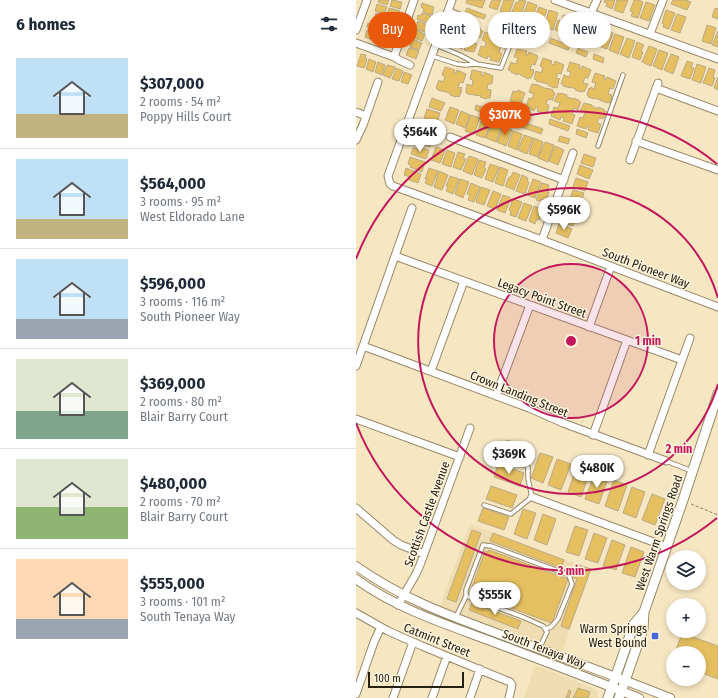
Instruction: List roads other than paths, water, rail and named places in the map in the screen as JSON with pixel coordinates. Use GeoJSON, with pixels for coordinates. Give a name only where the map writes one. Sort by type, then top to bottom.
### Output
{"type":"FeatureCollection","features":[{"type":"Feature","properties":{"kind":"main road","name":"West Warm Springs Road"},"geometry":{"type":"LineString","coordinates":[[621,695],[643,629],[644,612],[718,394]]}},
{"type":"Feature","properties":{"kind":"main road","name":"West Warm Springs Road"},"geometry":{"type":"LineString","coordinates":[[608,698],[634,624],[644,612]]}},
{"type":"Feature","properties":{"kind":"street"},"geometry":{"type":"LineString","coordinates":[[356,30],[367,0]]}},
{"type":"Feature","properties":{"kind":"street"},"geometry":{"type":"LineString","coordinates":[[394,57],[414,0]]}},
{"type":"Feature","properties":{"kind":"street"},"geometry":{"type":"LineString","coordinates":[[449,10],[452,0]]}},
{"type":"Feature","properties":{"kind":"street"},"geometry":{"type":"LineString","coordinates":[[555,0],[588,12]]}},
{"type":"Feature","properties":{"kind":"street"},"geometry":{"type":"LineString","coordinates":[[591,12],[597,0]]}},
{"type":"Feature","properties":{"kind":"street"},"geometry":{"type":"LineString","coordinates":[[650,34],[663,0]]}},
{"type":"Feature","properties":{"kind":"street"},"geometry":{"type":"LineString","coordinates":[[611,20],[718,59]]}},
{"type":"Feature","properties":{"kind":"street"},"geometry":{"type":"LineString","coordinates":[[356,43],[394,57],[410,65]]}},
{"type":"Feature","properties":{"kind":"street"},"geometry":{"type":"LineString","coordinates":[[432,56],[435,48]]}},
{"type":"Feature","properties":{"kind":"street","name":"South Pioneer Way"},"geometry":{"type":"LineString","coordinates":[[432,56],[388,176],[390,184],[718,307]]}},
{"type":"Feature","properties":{"kind":"street"},"geometry":{"type":"LineString","coordinates":[[356,140],[378,82]]}},
{"type":"Feature","properties":{"kind":"street"},"geometry":{"type":"LineString","coordinates":[[630,160],[657,86],[718,111]]}},
{"type":"Feature","properties":{"kind":"street"},"geometry":{"type":"LineString","coordinates":[[356,112],[366,116]]}},
{"type":"Feature","properties":{"kind":"street"},"geometry":{"type":"LineString","coordinates":[[450,137],[564,180]]}},
{"type":"Feature","properties":{"kind":"street"},"geometry":{"type":"LineString","coordinates":[[636,141],[718,170]]}},
{"type":"Feature","properties":{"kind":"street"},"geometry":{"type":"LineString","coordinates":[[542,240],[573,153]]}},
{"type":"Feature","properties":{"kind":"street"},"geometry":{"type":"LineString","coordinates":[[356,366],[412,208]]}},
{"type":"Feature","properties":{"kind":"street","name":"Legacy Point Street"},"geometry":{"type":"LineString","coordinates":[[395,256],[682,360]]}},
{"type":"Feature","properties":{"kind":"street"},"geometry":{"type":"LineString","coordinates":[[589,326],[611,266]]}},
{"type":"Feature","properties":{"kind":"street"},"geometry":{"type":"LineString","coordinates":[[430,371],[464,281]]}},
{"type":"Feature","properties":{"kind":"street"},"geometry":{"type":"LineString","coordinates":[[496,396],[530,305]]}},
{"type":"Feature","properties":{"kind":"street"},"geometry":{"type":"LineString","coordinates":[[648,455],[690,338]]}},
{"type":"Feature","properties":{"kind":"street"},"geometry":{"type":"LineString","coordinates":[[593,435],[627,340]]}},
{"type":"Feature","properties":{"kind":"street","name":"Crown Landing Street"},"geometry":{"type":"LineString","coordinates":[[363,346],[543,414],[593,435],[666,461]]}},
{"type":"Feature","properties":{"kind":"street"},"geometry":{"type":"LineString","coordinates":[[356,419],[460,457]]}},
{"type":"Feature","properties":{"kind":"street","name":"Scottish Castle Avenue"},"geometry":{"type":"LineString","coordinates":[[398,605],[416,574],[470,428]]}},
{"type":"Feature","properties":{"kind":"street"},"geometry":{"type":"LineString","coordinates":[[532,497],[667,547]]}},
{"type":"Feature","properties":{"kind":"street"},"geometry":{"type":"LineString","coordinates":[[356,508],[393,540],[401,545],[424,554]]}},
{"type":"Feature","properties":{"kind":"street","name":"South Tenaya Way"},"geometry":{"type":"LineString","coordinates":[[356,566],[404,596],[432,609],[626,680],[670,698]]}},
{"type":"Feature","properties":{"kind":"street","name":"South Tenaya Way"},"geometry":{"type":"LineString","coordinates":[[356,579],[398,605],[433,620],[612,687],[621,695],[639,698]]}},
{"type":"Feature","properties":{"kind":"street","name":"Catmint Street"},"geometry":{"type":"LineString","coordinates":[[356,613],[388,632],[512,683],[509,698]]}},
{"type":"Feature","properties":{"kind":"street"},"geometry":{"type":"LineString","coordinates":[[356,694],[374,642],[381,627]]}},
{"type":"Feature","properties":{"kind":"street"},"geometry":{"type":"LineString","coordinates":[[393,698],[412,642]]}},
{"type":"Feature","properties":{"kind":"street"},"geometry":{"type":"LineString","coordinates":[[432,698],[447,656]]}},
{"type":"Feature","properties":{"kind":"street"},"geometry":{"type":"LineString","coordinates":[[470,698],[480,669]]}},
{"type":"Feature","properties":{"kind":"lane"},"geometry":{"type":"LineString","coordinates":[[449,10],[454,12]]}},
{"type":"Feature","properties":{"kind":"lane"},"geometry":{"type":"LineString","coordinates":[[443,48],[476,64]]}},
{"type":"Feature","properties":{"kind":"lane"},"geometry":{"type":"LineString","coordinates":[[432,56],[457,64],[476,64],[501,68],[509,48]]}},
{"type":"Feature","properties":{"kind":"lane"},"geometry":{"type":"LineString","coordinates":[[598,146],[623,75]]}},
{"type":"Feature","properties":{"kind":"lane"},"geometry":{"type":"LineString","coordinates":[[484,505],[511,514],[532,497],[528,479],[528,467],[504,457]]}},
{"type":"Feature","properties":{"kind":"lane"},"geometry":{"type":"LineString","coordinates":[[666,461],[693,471]]}},
{"type":"Feature","properties":{"kind":"lane"},"geometry":{"type":"LineString","coordinates":[[455,618],[466,596],[466,590],[483,545],[491,546],[569,575],[572,584],[558,619],[551,627],[545,629]]}},
{"type":"Feature","properties":{"kind":"lane"},"geometry":{"type":"LineString","coordinates":[[466,596],[543,626],[547,632],[540,649]]}},
{"type":"Feature","properties":{"kind":"place","name":"Warm Springs West Bound"},"geometry":{"type":"Point","coordinates":[655,636]}}]}
